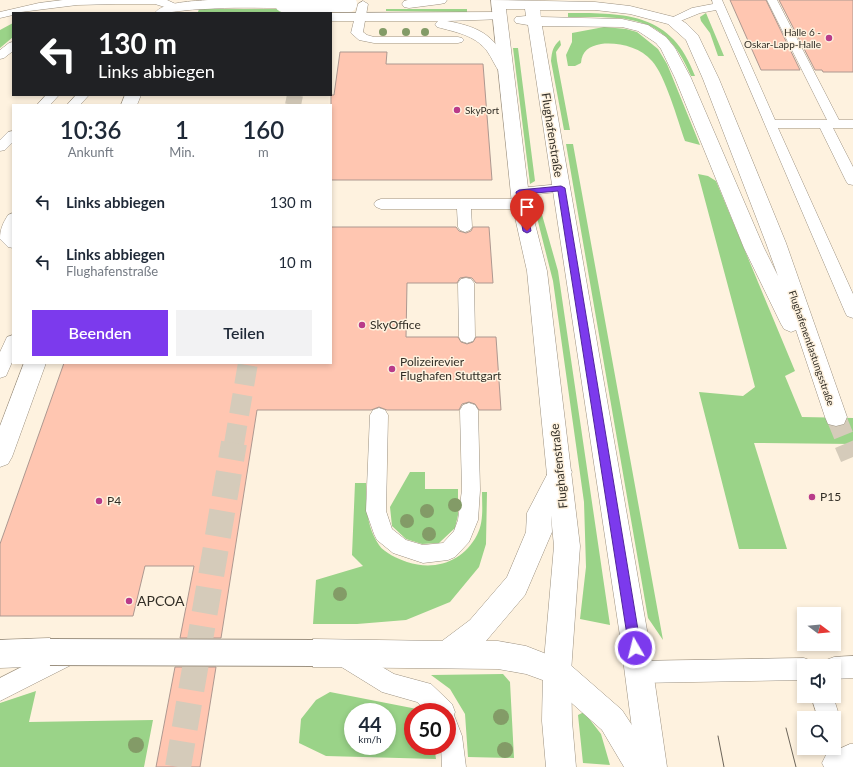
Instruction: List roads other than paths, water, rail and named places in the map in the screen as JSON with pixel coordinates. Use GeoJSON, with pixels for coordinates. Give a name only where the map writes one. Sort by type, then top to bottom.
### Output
{"type":"FeatureCollection","features":[{"type":"Feature","properties":{"kind":"main road"},"geometry":{"type":"LineString","coordinates":[[172,8],[197,4],[283,4],[355,11],[408,11],[440,0]]}},
{"type":"Feature","properties":{"kind":"main road"},"geometry":{"type":"LineString","coordinates":[[634,0],[654,6],[665,12],[673,21]]}},
{"type":"Feature","properties":{"kind":"main road","name":"Flughafenentlastungsstraße"},"geometry":{"type":"LineString","coordinates":[[408,11],[498,7],[532,9],[618,8],[642,12],[673,21],[682,27],[693,38],[711,79],[776,243],[836,417],[754,248],[683,78],[668,48],[661,40],[643,28],[622,23],[532,9]]}},
{"type":"Feature","properties":{"kind":"main road","name":"Flughafenstraße"},"geometry":{"type":"LineString","coordinates":[[498,7],[520,198],[537,271],[567,546],[557,672],[557,721],[561,767]]}},
{"type":"Feature","properties":{"kind":"main road","name":"Flughafenstraße"},"geometry":{"type":"LineString","coordinates":[[532,9],[652,767]]}},
{"type":"Feature","properties":{"kind":"main road"},"geometry":{"type":"LineString","coordinates":[[332,17],[355,11]]}},
{"type":"Feature","properties":{"kind":"main road"},"geometry":{"type":"LineString","coordinates":[[408,11],[428,22],[448,25],[470,31],[486,41],[494,50],[505,70]]}},
{"type":"Feature","properties":{"kind":"main road"},"geometry":{"type":"LineString","coordinates":[[0,455],[35,364]]}},
{"type":"Feature","properties":{"kind":"main road"},"geometry":{"type":"LineString","coordinates":[[447,654],[480,629],[516,586],[530,558],[539,532],[538,513],[560,472]]}},
{"type":"Feature","properties":{"kind":"main road"},"geometry":{"type":"LineString","coordinates":[[0,654],[62,652],[498,655],[526,660],[557,672],[612,720],[632,753],[643,767]]}},
{"type":"Feature","properties":{"kind":"lane"},"geometry":{"type":"LineString","coordinates":[[772,0],[830,124],[853,181]]}},
{"type":"Feature","properties":{"kind":"lane"},"geometry":{"type":"LineString","coordinates":[[0,15],[43,4],[66,2],[155,1],[166,3],[172,8]]}},
{"type":"Feature","properties":{"kind":"lane"},"geometry":{"type":"LineString","coordinates":[[673,21],[691,11],[719,3],[770,124],[853,312]]}},
{"type":"Feature","properties":{"kind":"lane"},"geometry":{"type":"LineString","coordinates":[[355,11],[357,33],[363,38],[374,40],[458,40]]}},
{"type":"Feature","properties":{"kind":"lane"},"geometry":{"type":"LineString","coordinates":[[0,18],[12,17]]}},
{"type":"Feature","properties":{"kind":"lane"},"geometry":{"type":"LineString","coordinates":[[0,56],[12,46]]}},
{"type":"Feature","properties":{"kind":"lane"},"geometry":{"type":"LineString","coordinates":[[44,104],[53,96]]}},
{"type":"Feature","properties":{"kind":"lane"},"geometry":{"type":"LineString","coordinates":[[75,104],[82,96]]}},
{"type":"Feature","properties":{"kind":"lane"},"geometry":{"type":"LineString","coordinates":[[770,124],[853,124]]}},
{"type":"Feature","properties":{"kind":"lane"},"geometry":{"type":"LineString","coordinates":[[0,147],[12,136]]}},
{"type":"Feature","properties":{"kind":"lane"},"geometry":{"type":"LineString","coordinates":[[381,204],[464,204],[520,198],[561,188]]}},
{"type":"Feature","properties":{"kind":"lane"},"geometry":{"type":"LineString","coordinates":[[464,204],[465,226]]}},
{"type":"Feature","properties":{"kind":"lane"},"geometry":{"type":"LineString","coordinates":[[12,220],[5,235],[12,242]]}},
{"type":"Feature","properties":{"kind":"lane"},"geometry":{"type":"LineString","coordinates":[[466,283],[467,337]]}},
{"type":"Feature","properties":{"kind":"lane"},"geometry":{"type":"LineString","coordinates":[[0,371],[12,343]]}},
{"type":"Feature","properties":{"kind":"lane"},"geometry":{"type":"LineString","coordinates":[[379,415],[376,511],[384,534],[400,547],[423,554],[448,551],[462,536],[468,520],[471,490],[469,410]]}},
{"type":"Feature","properties":{"kind":"lane"},"geometry":{"type":"LineString","coordinates":[[0,690],[62,652]]}},
{"type":"Feature","properties":{"kind":"lane"},"geometry":{"type":"LineString","coordinates":[[326,653],[390,684],[423,692],[435,703]]}},
{"type":"Feature","properties":{"kind":"lane"},"geometry":{"type":"LineString","coordinates":[[638,672],[797,668]]}},
{"type":"Feature","properties":{"kind":"lane"},"geometry":{"type":"LineString","coordinates":[[453,755],[454,767]]}},
{"type":"Feature","properties":{"kind":"tunnel"},"geometry":{"type":"LineString","coordinates":[[293,104],[295,96]]}},
{"type":"Feature","properties":{"kind":"tunnel"},"geometry":{"type":"LineString","coordinates":[[234,444],[248,364]]}},
{"type":"Feature","properties":{"kind":"tunnel"},"geometry":{"type":"LineString","coordinates":[[836,417],[847,444]]}},
{"type":"Feature","properties":{"kind":"tunnel"},"geometry":{"type":"LineString","coordinates":[[178,767],[234,443]]}},
{"type":"Feature","properties":{"kind":"tunnel"},"geometry":{"type":"LineString","coordinates":[[847,443],[853,457]]}},
{"type":"Feature","properties":{"kind":"tram line"},"geometry":{"type":"LineString","coordinates":[[786,728],[796,767]]}},
{"type":"Feature","properties":{"kind":"tram line"},"geometry":{"type":"LineString","coordinates":[[718,736],[724,767]]}},
{"type":"Feature","properties":{"kind":"place","name":"Halle 6 - Oskar-Lapp-Halle"},"geometry":{"type":"Point","coordinates":[829,38]}},
{"type":"Feature","properties":{"kind":"place","name":"SkyPort"},"geometry":{"type":"Point","coordinates":[457,110]}},
{"type":"Feature","properties":{"kind":"place","name":"SkyOffice"},"geometry":{"type":"Point","coordinates":[362,325]}},
{"type":"Feature","properties":{"kind":"place","name":"Polizeirevier Flughafen Stuttgart"},"geometry":{"type":"Point","coordinates":[392,369]}},
{"type":"Feature","properties":{"kind":"place","name":"P15"},"geometry":{"type":"Point","coordinates":[812,497]}},
{"type":"Feature","properties":{"kind":"place","name":"P4"},"geometry":{"type":"Point","coordinates":[99,501]}},
{"type":"Feature","properties":{"kind":"place","name":"APCOA"},"geometry":{"type":"Point","coordinates":[129,601]}}]}
